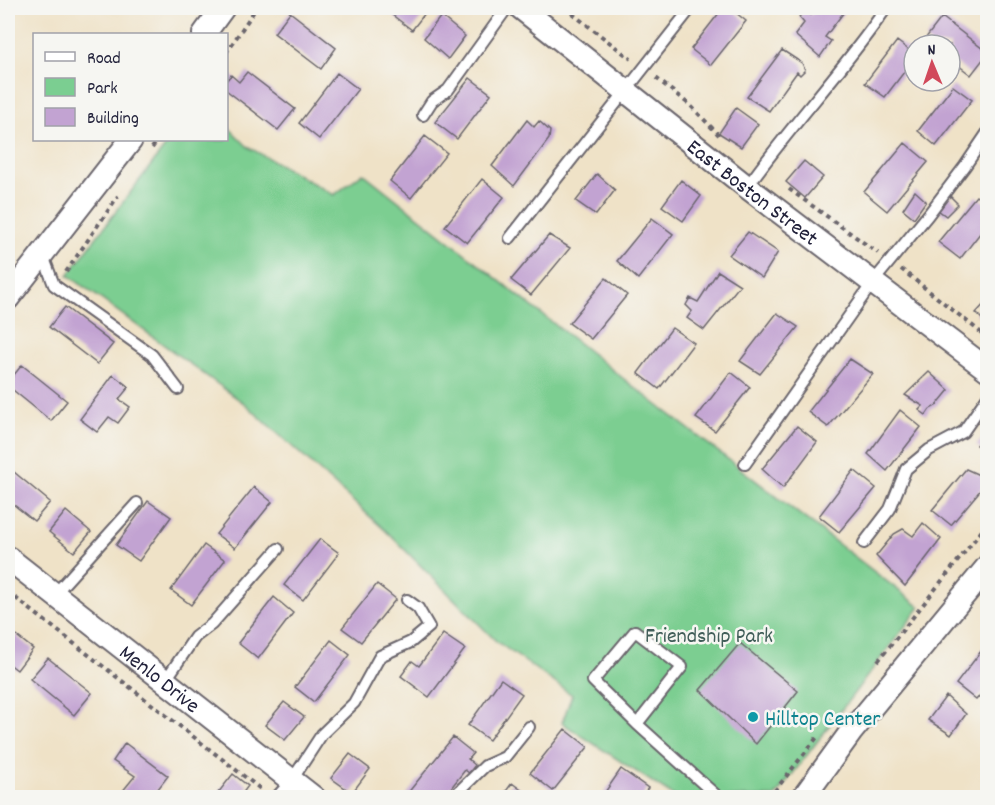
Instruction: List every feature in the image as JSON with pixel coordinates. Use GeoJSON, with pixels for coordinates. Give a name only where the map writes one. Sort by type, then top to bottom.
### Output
{"type":"FeatureCollection","features":[{"type":"Feature","properties":{"kind":"street"},"geometry":{"type":"LineString","coordinates":[[205,33],[223,8]]}},
{"type":"Feature","properties":{"kind":"street","name":"East Boston Street"},"geometry":{"type":"LineString","coordinates":[[521,8],[747,187],[987,370]]}},
{"type":"Feature","properties":{"kind":"street"},"geometry":{"type":"LineString","coordinates":[[8,298],[130,141]]}},
{"type":"Feature","properties":{"kind":"street","name":"Menlo Drive"},"geometry":{"type":"LineString","coordinates":[[8,558],[314,798]]}},
{"type":"Feature","properties":{"kind":"street"},"geometry":{"type":"LineString","coordinates":[[803,798],[851,732],[987,566]]}},
{"type":"Feature","properties":{"kind":"lane"},"geometry":{"type":"LineString","coordinates":[[423,115],[432,101],[448,90],[507,8]]}},
{"type":"Feature","properties":{"kind":"lane"},"geometry":{"type":"LineString","coordinates":[[510,238],[691,8]]}},
{"type":"Feature","properties":{"kind":"lane"},"geometry":{"type":"LineString","coordinates":[[747,187],[770,154],[863,42],[884,11]]}},
{"type":"Feature","properties":{"kind":"lane"},"geometry":{"type":"LineString","coordinates":[[745,464],[873,282],[928,215],[987,132]]}},
{"type":"Feature","properties":{"kind":"lane"},"geometry":{"type":"LineString","coordinates":[[42,253],[54,285],[152,355],[178,389]]}},
{"type":"Feature","properties":{"kind":"lane"},"geometry":{"type":"LineString","coordinates":[[864,543],[890,509],[906,469],[929,450],[963,432],[987,396]]}},
{"type":"Feature","properties":{"kind":"lane"},"geometry":{"type":"LineString","coordinates":[[54,595],[137,503]]}},
{"type":"Feature","properties":{"kind":"lane"},"geometry":{"type":"LineString","coordinates":[[165,681],[195,637],[212,624],[278,549]]}},
{"type":"Feature","properties":{"kind":"lane"},"geometry":{"type":"LineString","coordinates":[[276,798],[292,780],[322,734],[354,703],[380,656],[411,642],[429,627],[418,608],[407,600]]}},
{"type":"Feature","properties":{"kind":"lane"},"geometry":{"type":"LineString","coordinates":[[637,724],[682,667],[634,631],[593,681],[637,724],[719,798]]}},
{"type":"Feature","properties":{"kind":"lane"},"geometry":{"type":"LineString","coordinates":[[452,798],[485,766],[505,757],[529,726]]}},
{"type":"Feature","properties":{"kind":"path"},"geometry":{"type":"LineString","coordinates":[[228,50],[256,8]]}},
{"type":"Feature","properties":{"kind":"path"},"geometry":{"type":"LineString","coordinates":[[874,667],[987,523]]}},
{"type":"Feature","properties":{"kind":"path"},"geometry":{"type":"LineString","coordinates":[[8,592],[271,798]]}},
{"type":"Feature","properties":{"kind":"path"},"geometry":{"type":"LineString","coordinates":[[769,798],[822,732]]}},
{"type":"Feature","properties":{"kind":"green space","name":"Friendship Park"},"geometry":{"type":"Polygon","coordinates":[[[228,127],[248,147],[334,195],[363,173],[629,383],[920,607],[775,797],[675,797],[562,723],[572,695],[496,641],[386,531],[245,404],[68,275],[169,141],[228,141],[228,127]]]}},
{"type":"Feature","properties":{"kind":"building"},"geometry":{"type":"Polygon","coordinates":[[[383,8],[429,8],[412,30],[383,8]]]}},
{"type":"Feature","properties":{"kind":"building"},"geometry":{"type":"Polygon","coordinates":[[[723,8],[730,8],[746,21],[711,65],[691,49],[723,8]]]}},
{"type":"Feature","properties":{"kind":"building"},"geometry":{"type":"Polygon","coordinates":[[[817,8],[847,8],[825,37],[831,41],[820,57],[795,35],[804,23],[799,17],[805,10],[811,15],[817,8]]]}},
{"type":"Feature","properties":{"kind":"building"},"geometry":{"type":"Polygon","coordinates":[[[290,12],[336,48],[321,69],[274,33],[290,12]]]}},
{"type":"Feature","properties":{"kind":"building"},"geometry":{"type":"Polygon","coordinates":[[[441,16],[465,36],[448,59],[424,38],[441,16]]]}},
{"type":"Feature","properties":{"kind":"building"},"geometry":{"type":"Polygon","coordinates":[[[942,17],[988,53],[971,75],[962,68],[962,33],[930,33],[942,17]]]}},
{"type":"Feature","properties":{"kind":"building"},"geometry":{"type":"Polygon","coordinates":[[[897,41],[902,45],[902,75],[885,97],[865,83],[897,41]]]}},
{"type":"Feature","properties":{"kind":"building"},"geometry":{"type":"Polygon","coordinates":[[[782,50],[802,63],[805,70],[800,75],[797,72],[769,111],[747,97],[782,50]]]}},
{"type":"Feature","properties":{"kind":"building"},"geometry":{"type":"Polygon","coordinates":[[[247,72],[295,109],[278,130],[228,92],[228,79],[231,75],[239,82],[247,72]]]}},
{"type":"Feature","properties":{"kind":"building"},"geometry":{"type":"Polygon","coordinates":[[[337,73],[358,89],[319,139],[299,123],[337,73]]]}},
{"type":"Feature","properties":{"kind":"building"},"geometry":{"type":"Polygon","coordinates":[[[470,78],[491,94],[457,139],[435,122],[470,78]]]}},
{"type":"Feature","properties":{"kind":"building"},"geometry":{"type":"Polygon","coordinates":[[[948,93],[962,93],[972,100],[936,146],[918,131],[948,93]]]}},
{"type":"Feature","properties":{"kind":"building"},"geometry":{"type":"Polygon","coordinates":[[[736,108],[758,124],[741,147],[719,133],[736,108]]]}},
{"type":"Feature","properties":{"kind":"building"},"geometry":{"type":"Polygon","coordinates":[[[527,120],[534,127],[539,121],[550,131],[549,139],[514,186],[492,166],[527,120]]]}},
{"type":"Feature","properties":{"kind":"building"},"geometry":{"type":"Polygon","coordinates":[[[425,136],[447,153],[411,198],[390,181],[425,136]]]}},
{"type":"Feature","properties":{"kind":"building"},"geometry":{"type":"Polygon","coordinates":[[[905,143],[928,162],[887,211],[864,192],[905,143]]]}},
{"type":"Feature","properties":{"kind":"building"},"geometry":{"type":"Polygon","coordinates":[[[804,161],[823,177],[805,198],[786,182],[804,161]]]}},
{"type":"Feature","properties":{"kind":"building"},"geometry":{"type":"Polygon","coordinates":[[[597,174],[615,190],[596,215],[576,201],[597,174]]]}},
{"type":"Feature","properties":{"kind":"building"},"geometry":{"type":"Polygon","coordinates":[[[482,179],[504,197],[467,243],[445,226],[482,179]]]}},
{"type":"Feature","properties":{"kind":"building"},"geometry":{"type":"Polygon","coordinates":[[[681,180],[701,196],[683,221],[662,206],[681,180]]]}},
{"type":"Feature","properties":{"kind":"building"},"geometry":{"type":"Polygon","coordinates":[[[915,191],[926,201],[914,218],[903,209],[915,191]]]}},
{"type":"Feature","properties":{"kind":"building"},"geometry":{"type":"Polygon","coordinates":[[[949,195],[958,204],[946,216],[938,210],[949,195]]]}},
{"type":"Feature","properties":{"kind":"building"},"geometry":{"type":"Polygon","coordinates":[[[976,196],[988,205],[988,223],[960,259],[938,242],[976,196]]]}},
{"type":"Feature","properties":{"kind":"building"},"geometry":{"type":"Polygon","coordinates":[[[652,218],[673,234],[638,279],[617,261],[652,218]]]}},
{"type":"Feature","properties":{"kind":"building"},"geometry":{"type":"Polygon","coordinates":[[[748,232],[778,252],[762,278],[729,255],[748,232]]]}},
{"type":"Feature","properties":{"kind":"building"},"geometry":{"type":"Polygon","coordinates":[[[549,235],[570,248],[531,295],[511,280],[549,235]]]}},
{"type":"Feature","properties":{"kind":"building"},"geometry":{"type":"Polygon","coordinates":[[[718,271],[740,285],[704,330],[687,318],[692,311],[686,305],[690,298],[698,302],[718,271]]]}},
{"type":"Feature","properties":{"kind":"building"},"geometry":{"type":"Polygon","coordinates":[[[606,278],[627,295],[591,339],[569,323],[606,278]]]}},
{"type":"Feature","properties":{"kind":"building"},"geometry":{"type":"Polygon","coordinates":[[[988,300],[988,325],[976,313],[988,300]]]}},
{"type":"Feature","properties":{"kind":"building"},"geometry":{"type":"Polygon","coordinates":[[[65,307],[113,344],[97,364],[49,327],[65,307]]]}},
{"type":"Feature","properties":{"kind":"building"},"geometry":{"type":"Polygon","coordinates":[[[777,313],[798,327],[760,374],[740,361],[777,313]]]}},
{"type":"Feature","properties":{"kind":"building"},"geometry":{"type":"Polygon","coordinates":[[[672,328],[694,343],[659,389],[638,373],[672,328]]]}},
{"type":"Feature","properties":{"kind":"building"},"geometry":{"type":"Polygon","coordinates":[[[850,359],[873,374],[828,427],[808,412],[850,359]]]}},
{"type":"Feature","properties":{"kind":"building"},"geometry":{"type":"Polygon","coordinates":[[[22,365],[67,401],[51,421],[8,386],[8,382],[22,365]]]}},
{"type":"Feature","properties":{"kind":"building"},"geometry":{"type":"Polygon","coordinates":[[[731,372],[750,387],[715,431],[696,418],[731,372]]]}},
{"type":"Feature","properties":{"kind":"building"},"geometry":{"type":"Polygon","coordinates":[[[929,372],[949,390],[926,415],[919,410],[923,406],[905,395],[929,372]]]}},
{"type":"Feature","properties":{"kind":"building"},"geometry":{"type":"Polygon","coordinates":[[[113,375],[129,387],[119,399],[130,407],[118,423],[109,417],[97,432],[80,419],[113,375]]]}},
{"type":"Feature","properties":{"kind":"building"},"geometry":{"type":"Polygon","coordinates":[[[900,410],[921,427],[887,471],[868,454],[900,410]]]}},
{"type":"Feature","properties":{"kind":"building"},"geometry":{"type":"Polygon","coordinates":[[[797,426],[817,442],[783,488],[762,469],[797,426]]]}},
{"type":"Feature","properties":{"kind":"building"},"geometry":{"type":"Polygon","coordinates":[[[988,433],[988,455],[976,445],[988,433]]]}},
{"type":"Feature","properties":{"kind":"building"},"geometry":{"type":"Polygon","coordinates":[[[8,467],[50,502],[34,521],[8,500],[8,467]]]}},
{"type":"Feature","properties":{"kind":"building"},"geometry":{"type":"Polygon","coordinates":[[[966,469],[988,481],[951,525],[932,510],[966,469]]]}},
{"type":"Feature","properties":{"kind":"building"},"geometry":{"type":"Polygon","coordinates":[[[854,470],[876,488],[839,532],[819,516],[854,470]]]}},
{"type":"Feature","properties":{"kind":"building"},"geometry":{"type":"Polygon","coordinates":[[[254,487],[272,502],[235,548],[216,534],[254,487]]]}},
{"type":"Feature","properties":{"kind":"building"},"geometry":{"type":"Polygon","coordinates":[[[148,501],[171,517],[139,561],[116,545],[148,501]]]}},
{"type":"Feature","properties":{"kind":"building"},"geometry":{"type":"Polygon","coordinates":[[[66,511],[91,532],[74,552],[49,532],[66,511]]]}},
{"type":"Feature","properties":{"kind":"building"},"geometry":{"type":"Polygon","coordinates":[[[923,523],[941,539],[905,586],[876,556],[894,534],[903,529],[913,536],[923,523]]]}},
{"type":"Feature","properties":{"kind":"building"},"geometry":{"type":"Polygon","coordinates":[[[320,539],[339,553],[303,600],[284,585],[320,539]]]}},
{"type":"Feature","properties":{"kind":"building"},"geometry":{"type":"Polygon","coordinates":[[[204,545],[225,560],[191,605],[171,590],[204,545]]]}},
{"type":"Feature","properties":{"kind":"building"},"geometry":{"type":"Polygon","coordinates":[[[377,584],[396,599],[361,642],[342,628],[377,584]]]}},
{"type":"Feature","properties":{"kind":"building"},"geometry":{"type":"Polygon","coordinates":[[[274,597],[293,613],[258,659],[238,643],[274,597]]]}},
{"type":"Feature","properties":{"kind":"building"},"geometry":{"type":"Polygon","coordinates":[[[8,629],[33,649],[17,670],[8,663],[8,629]]]}},
{"type":"Feature","properties":{"kind":"building"},"geometry":{"type":"Polygon","coordinates":[[[443,634],[465,649],[429,697],[401,676],[412,661],[419,666],[443,634]]]}},
{"type":"Feature","properties":{"kind":"building"},"geometry":{"type":"Polygon","coordinates":[[[331,640],[350,655],[314,702],[295,687],[331,640]]]}},
{"type":"Feature","properties":{"kind":"building"},"geometry":{"type":"Polygon","coordinates":[[[988,642],[988,686],[976,700],[956,684],[988,642]]]}},
{"type":"Feature","properties":{"kind":"building","name":"Hilltop Center"},"geometry":{"type":"Polygon","coordinates":[[[740,643],[798,691],[756,744],[700,690],[740,643]]]}},
{"type":"Feature","properties":{"kind":"building"},"geometry":{"type":"Polygon","coordinates":[[[48,658],[92,693],[74,715],[30,679],[48,658]]]}},
{"type":"Feature","properties":{"kind":"building"},"geometry":{"type":"Polygon","coordinates":[[[501,679],[522,694],[489,740],[468,725],[501,679]]]}},
{"type":"Feature","properties":{"kind":"building"},"geometry":{"type":"Polygon","coordinates":[[[946,696],[966,714],[951,735],[928,720],[946,696]]]}},
{"type":"Feature","properties":{"kind":"building"},"geometry":{"type":"Polygon","coordinates":[[[284,702],[304,717],[285,740],[265,725],[284,702]]]}},
{"type":"Feature","properties":{"kind":"building"},"geometry":{"type":"Polygon","coordinates":[[[565,729],[588,747],[553,791],[530,773],[565,729]]]}},
{"type":"Feature","properties":{"kind":"building"},"geometry":{"type":"Polygon","coordinates":[[[453,737],[473,753],[468,759],[475,765],[469,773],[465,770],[443,798],[411,798],[407,794],[453,737]]]}},
{"type":"Feature","properties":{"kind":"building"},"geometry":{"type":"Polygon","coordinates":[[[125,743],[168,776],[151,798],[117,798],[135,776],[113,761],[125,743]]]}},
{"type":"Feature","properties":{"kind":"building"},"geometry":{"type":"Polygon","coordinates":[[[350,754],[370,769],[352,793],[331,778],[350,754]]]}},
{"type":"Feature","properties":{"kind":"building"},"geometry":{"type":"Polygon","coordinates":[[[621,769],[648,788],[643,795],[645,798],[601,798],[621,769]]]}},
{"type":"Feature","properties":{"kind":"building"},"geometry":{"type":"Polygon","coordinates":[[[233,774],[248,786],[239,798],[214,798],[233,774]]]}},
{"type":"Feature","properties":{"kind":"building"},"geometry":{"type":"Polygon","coordinates":[[[512,783],[532,798],[501,798],[512,783]]]}},
{"type":"Feature","properties":{"kind":"place","name":"Hilltop Center"},"geometry":{"type":"Point","coordinates":[753,717]}}]}
